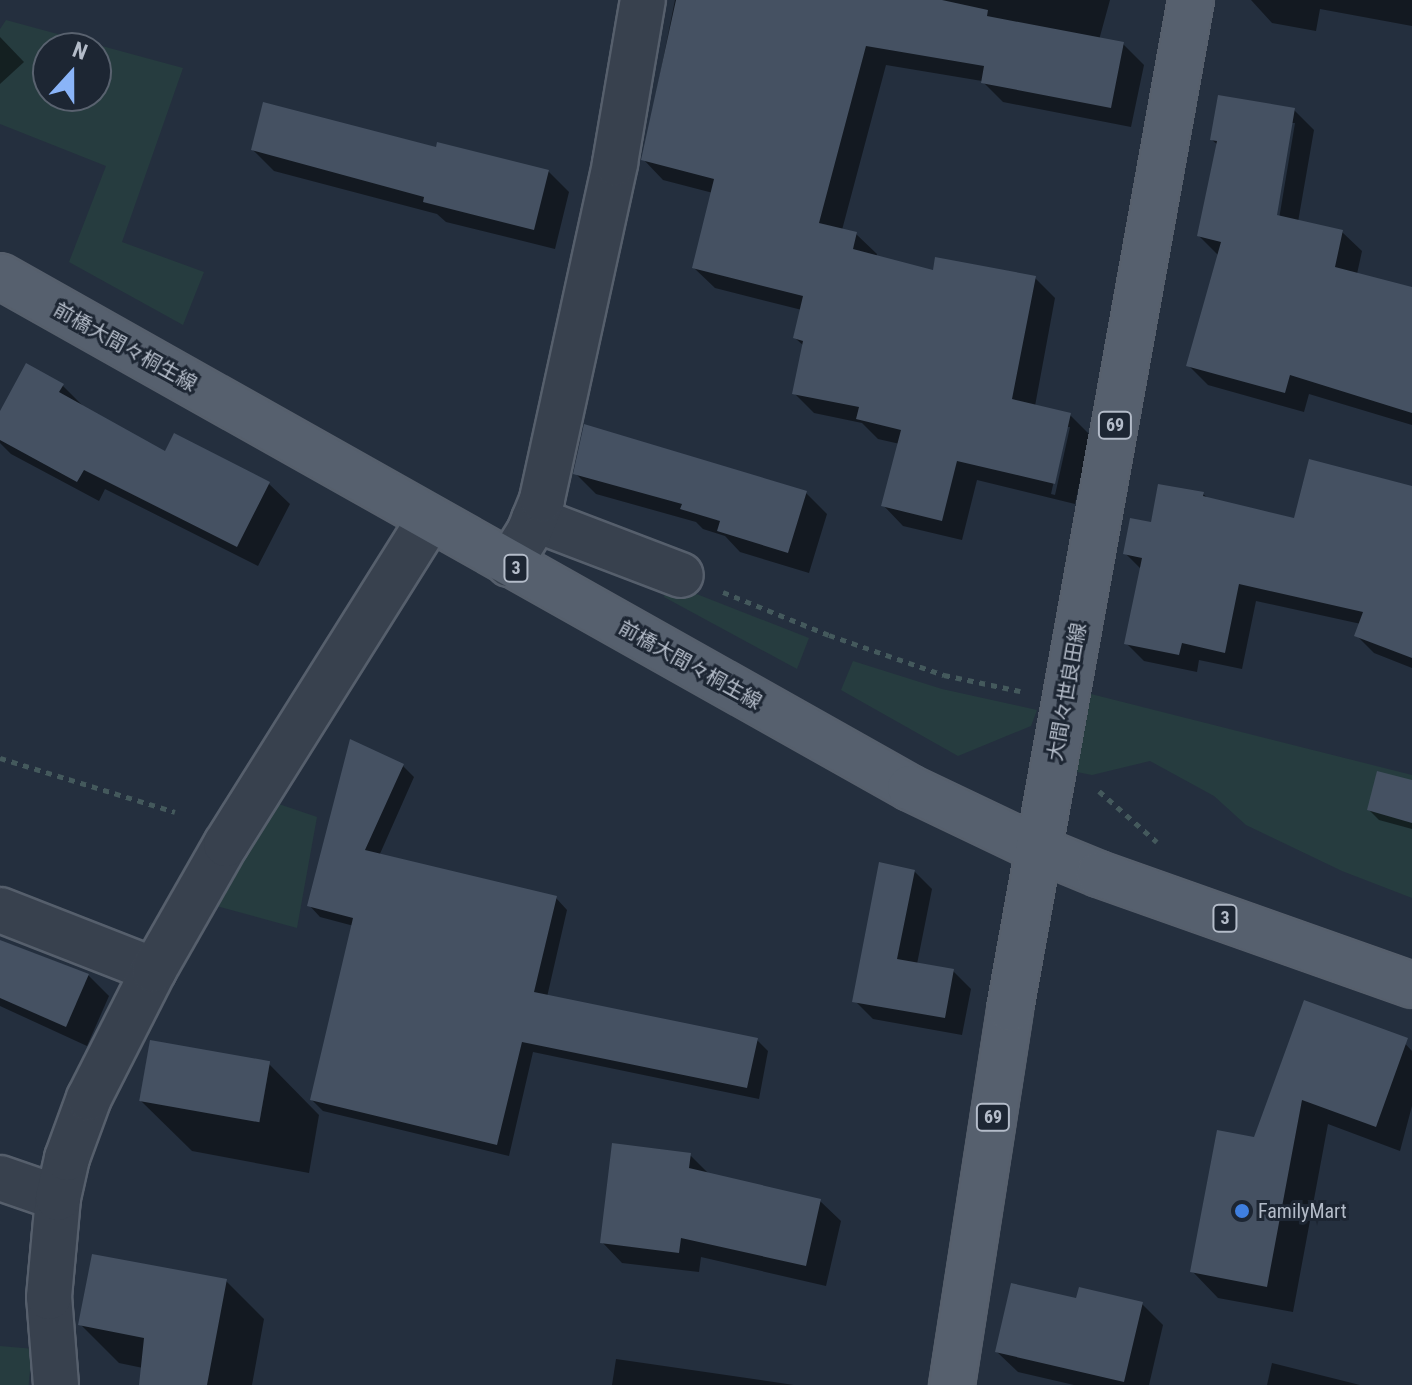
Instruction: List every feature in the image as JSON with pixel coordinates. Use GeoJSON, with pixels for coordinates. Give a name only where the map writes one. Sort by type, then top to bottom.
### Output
{"type":"FeatureCollection","features":[{"type":"Feature","properties":{"kind":"main road","name":"大間々世良田線"},"geometry":{"type":"LineString","coordinates":[[952,1385],[1038,849],[1191,0]]}},
{"type":"Feature","properties":{"kind":"main road","name":"前橋大間々桐生線"},"geometry":{"type":"LineString","coordinates":[[0,276],[910,788],[1038,849],[1412,985]]}},
{"type":"Feature","properties":{"kind":"street"},"geometry":{"type":"LineString","coordinates":[[509,564],[542,499],[615,163],[643,0]]}},
{"type":"Feature","properties":{"kind":"street"},"geometry":{"type":"LineString","coordinates":[[56,1385],[49,1297],[58,1198],[67,1158],[89,1098],[154,970],[258,792],[430,519]]}},
{"type":"Feature","properties":{"kind":"street"},"geometry":{"type":"LineString","coordinates":[[534,519],[681,575]]}},
{"type":"Feature","properties":{"kind":"street"},"geometry":{"type":"LineString","coordinates":[[0,910],[154,970]]}},
{"type":"Feature","properties":{"kind":"street"},"geometry":{"type":"LineString","coordinates":[[0,1178],[58,1198]]}},
{"type":"Feature","properties":{"kind":"path"},"geometry":{"type":"LineString","coordinates":[[681,575],[829,635],[944,675],[1065,702]]}},
{"type":"Feature","properties":{"kind":"path"},"geometry":{"type":"LineString","coordinates":[[0,758],[175,812]]}},
{"type":"Feature","properties":{"kind":"path"},"geometry":{"type":"LineString","coordinates":[[1091,784],[1162,846]]}},
{"type":"Feature","properties":{"kind":"green space"},"geometry":{"type":"Polygon","coordinates":[[[6,20],[50,32],[32,32],[32,112],[112,112],[112,49],[183,68],[122,242],[204,272],[183,325],[69,262],[106,166],[0,124],[0,29],[6,20]]]}},
{"type":"Feature","properties":{"kind":"green space"},"geometry":{"type":"Polygon","coordinates":[[[666,582],[809,638],[797,669],[664,597],[666,582]]]}},
{"type":"Feature","properties":{"kind":"green space"},"geometry":{"type":"Polygon","coordinates":[[[853,661],[942,689],[1037,710],[1031,726],[958,756],[841,690],[853,661]]]}},
{"type":"Feature","properties":{"kind":"green space"},"geometry":{"type":"Polygon","coordinates":[[[1091,694],[1412,775],[1412,898],[1342,871],[1246,825],[1214,796],[1150,761],[1092,775],[1077,772],[1091,694]]]}},
{"type":"Feature","properties":{"kind":"green space"},"geometry":{"type":"Polygon","coordinates":[[[270,801],[317,817],[297,928],[209,904],[270,801]]]}},
{"type":"Feature","properties":{"kind":"green space"},"geometry":{"type":"Polygon","coordinates":[[[0,1346],[32,1349],[29,1385],[0,1385],[0,1346]]]}},
{"type":"Feature","properties":{"kind":"building"},"geometry":{"type":"Polygon","coordinates":[[[676,0],[942,0],[988,10],[987,16],[1124,42],[1111,108],[981,83],[984,66],[866,46],[819,223],[857,232],[853,249],[933,270],[935,257],[1036,276],[1012,399],[1071,413],[1055,484],[957,461],[942,521],[881,506],[901,430],[856,419],[859,407],[792,394],[803,341],[793,338],[803,296],[692,268],[714,179],[641,160],[676,0]]]}},
{"type":"Feature","properties":{"kind":"building"},"geometry":{"type":"Polygon","coordinates":[[[1218,95],[1295,108],[1277,215],[1343,230],[1335,267],[1412,287],[1412,413],[1290,375],[1285,393],[1186,366],[1221,242],[1197,236],[1217,141],[1210,140],[1218,95]]]}},
{"type":"Feature","properties":{"kind":"building"},"geometry":{"type":"Polygon","coordinates":[[[263,102],[436,147],[437,142],[549,170],[534,230],[423,202],[424,197],[251,150],[263,102]]]}},
{"type":"Feature","properties":{"kind":"building"},"geometry":{"type":"Polygon","coordinates":[[[26,363],[64,384],[59,392],[165,451],[174,433],[270,482],[237,547],[84,470],[77,482],[0,440],[0,411],[26,363]]]}},
{"type":"Feature","properties":{"kind":"building"},"geometry":{"type":"Polygon","coordinates":[[[584,424],[807,491],[788,553],[717,531],[720,521],[680,509],[682,504],[573,474],[584,424]]]}},
{"type":"Feature","properties":{"kind":"building"},"geometry":{"type":"Polygon","coordinates":[[[1309,459],[1412,486],[1412,658],[1354,636],[1363,612],[1239,584],[1225,653],[1182,643],[1179,655],[1124,644],[1142,558],[1123,554],[1130,518],[1151,522],[1158,484],[1204,492],[1203,496],[1294,518],[1309,459]]]}},
{"type":"Feature","properties":{"kind":"building"},"geometry":{"type":"Polygon","coordinates":[[[350,739],[404,764],[365,850],[557,896],[534,992],[758,1038],[747,1088],[522,1042],[497,1145],[310,1100],[353,918],[307,906],[350,739]]]}},
{"type":"Feature","properties":{"kind":"building"},"geometry":{"type":"Polygon","coordinates":[[[1377,771],[1412,780],[1412,823],[1367,810],[1377,771]]]}},
{"type":"Feature","properties":{"kind":"building"},"geometry":{"type":"Polygon","coordinates":[[[879,862],[915,870],[897,959],[954,969],[945,1018],[852,1002],[879,862]]]}},
{"type":"Feature","properties":{"kind":"building"},"geometry":{"type":"Polygon","coordinates":[[[0,940],[89,974],[66,1027],[0,998],[0,940]]]}},
{"type":"Feature","properties":{"kind":"building"},"geometry":{"type":"Polygon","coordinates":[[[1304,1000],[1408,1038],[1376,1127],[1302,1100],[1267,1287],[1190,1272],[1217,1130],[1254,1137],[1304,1000]]]}},
{"type":"Feature","properties":{"kind":"building"},"geometry":{"type":"Polygon","coordinates":[[[150,1040],[270,1061],[259,1122],[139,1101],[150,1040]]]}},
{"type":"Feature","properties":{"kind":"building"},"geometry":{"type":"Polygon","coordinates":[[[612,1143],[691,1153],[689,1168],[821,1199],[806,1266],[681,1238],[679,1253],[600,1243],[612,1143]]]}},
{"type":"Feature","properties":{"kind":"building"},"geometry":{"type":"Polygon","coordinates":[[[92,1254],[227,1279],[207,1385],[139,1385],[144,1338],[78,1325],[92,1254]]]}},
{"type":"Feature","properties":{"kind":"building"},"geometry":{"type":"Polygon","coordinates":[[[1011,1283],[1076,1298],[1079,1287],[1143,1302],[1124,1382],[995,1352],[1011,1283]]]}},
{"type":"Feature","properties":{"kind":"place","name":"FamilyMart"},"geometry":{"type":"Point","coordinates":[1242,1211]}}]}
